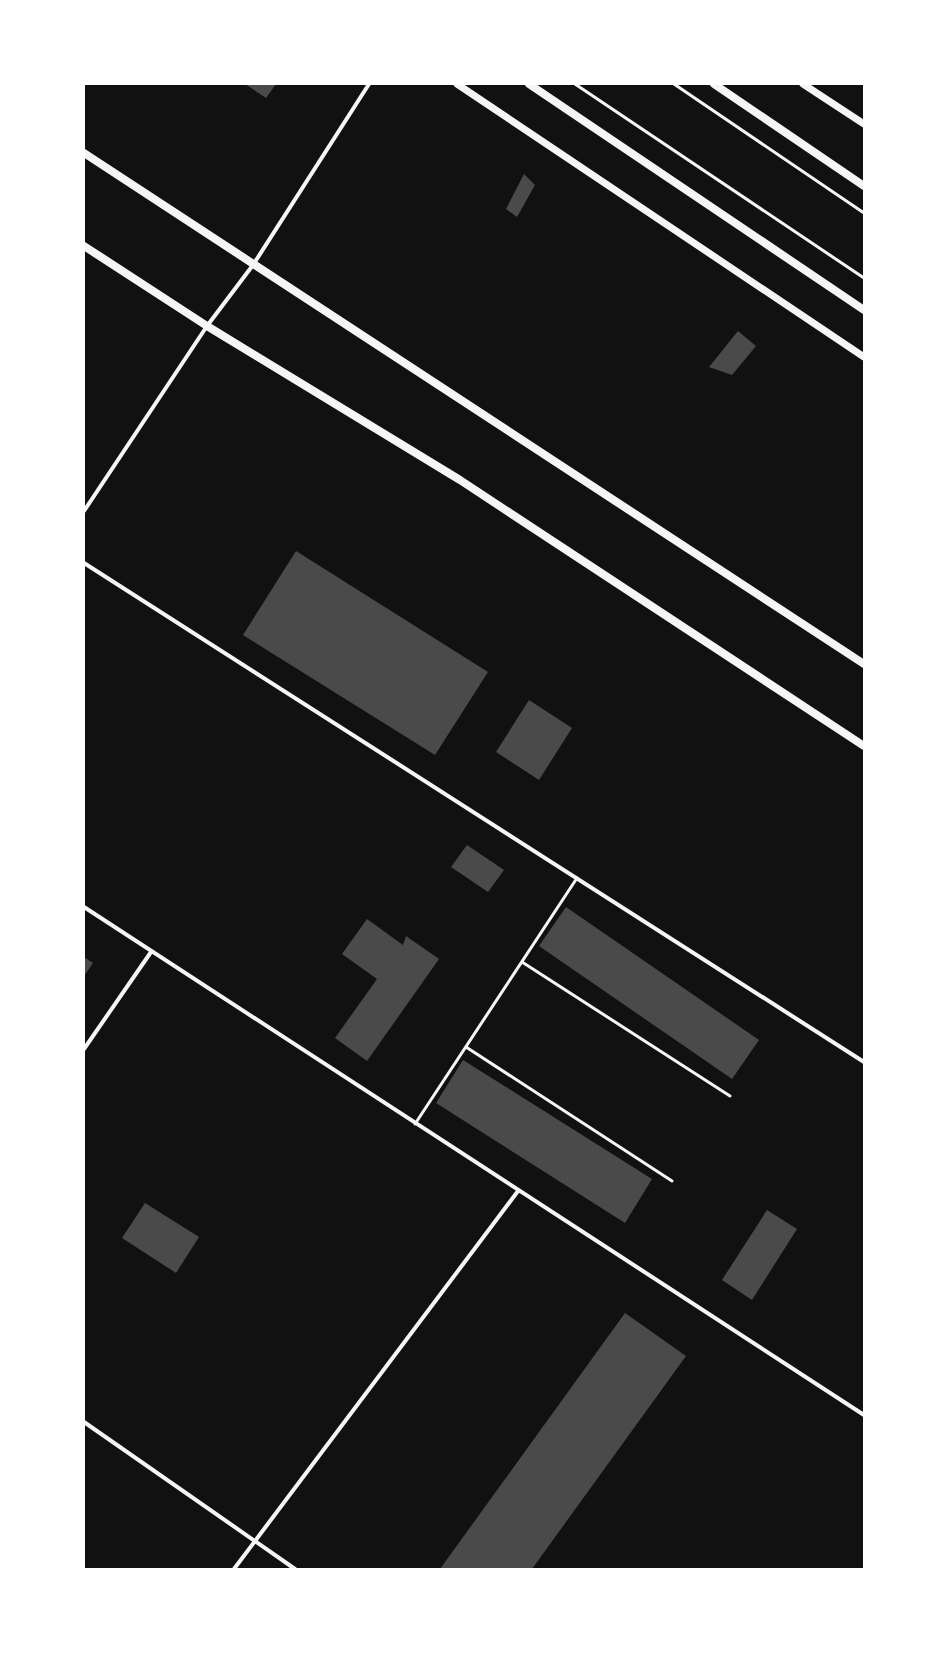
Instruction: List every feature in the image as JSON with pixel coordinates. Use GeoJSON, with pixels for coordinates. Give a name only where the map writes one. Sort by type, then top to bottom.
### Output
{"type":"FeatureCollection","features":[{"type":"Feature","properties":{"kind":"main road"},"geometry":{"type":"LineString","coordinates":[[529,84],[864,310]]}},
{"type":"Feature","properties":{"kind":"main road"},"geometry":{"type":"LineString","coordinates":[[714,84],[864,186]]}},
{"type":"Feature","properties":{"kind":"main road"},"geometry":{"type":"LineString","coordinates":[[84,153],[864,664]]}},
{"type":"Feature","properties":{"kind":"main road"},"geometry":{"type":"LineString","coordinates":[[84,246],[208,326],[460,480],[864,746]]}},
{"type":"Feature","properties":{"kind":"street"},"geometry":{"type":"LineString","coordinates":[[84,511],[208,326],[253,265],[369,84]]}},
{"type":"Feature","properties":{"kind":"street"},"geometry":{"type":"LineString","coordinates":[[457,84],[864,357]]}},
{"type":"Feature","properties":{"kind":"street"},"geometry":{"type":"LineString","coordinates":[[803,84],[864,124]]}},
{"type":"Feature","properties":{"kind":"street"},"geometry":{"type":"LineString","coordinates":[[84,563],[864,1062]]}},
{"type":"Feature","properties":{"kind":"street"},"geometry":{"type":"LineString","coordinates":[[84,907],[864,1415]]}},
{"type":"Feature","properties":{"kind":"street"},"geometry":{"type":"LineString","coordinates":[[84,1049],[151,952]]}},
{"type":"Feature","properties":{"kind":"street"},"geometry":{"type":"LineString","coordinates":[[234,1569],[518,1191]]}},
{"type":"Feature","properties":{"kind":"street"},"geometry":{"type":"LineString","coordinates":[[84,1422],[295,1569]]}},
{"type":"Feature","properties":{"kind":"lane"},"geometry":{"type":"LineString","coordinates":[[575,84],[864,278]]}},
{"type":"Feature","properties":{"kind":"lane"},"geometry":{"type":"LineString","coordinates":[[674,84],[864,213]]}},
{"type":"Feature","properties":{"kind":"lane"},"geometry":{"type":"LineString","coordinates":[[415,1124],[577,878]]}},
{"type":"Feature","properties":{"kind":"lane"},"geometry":{"type":"LineString","coordinates":[[522,962],[730,1096]]}},
{"type":"Feature","properties":{"kind":"lane"},"geometry":{"type":"LineString","coordinates":[[466,1047],[672,1181]]}},
{"type":"Feature","properties":{"kind":"building"},"geometry":{"type":"Polygon","coordinates":[[[245,84],[276,84],[266,98],[245,84]]]}},
{"type":"Feature","properties":{"kind":"building"},"geometry":{"type":"Polygon","coordinates":[[[524,174],[535,185],[517,217],[506,209],[524,174]]]}},
{"type":"Feature","properties":{"kind":"building"},"geometry":{"type":"Polygon","coordinates":[[[738,331],[756,346],[732,375],[709,367],[738,331]]]}},
{"type":"Feature","properties":{"kind":"building"},"geometry":{"type":"Polygon","coordinates":[[[296,551],[488,672],[435,755],[243,635],[296,551]]]}},
{"type":"Feature","properties":{"kind":"building"},"geometry":{"type":"Polygon","coordinates":[[[529,700],[572,728],[539,780],[496,752],[529,700]]]}},
{"type":"Feature","properties":{"kind":"building"},"geometry":{"type":"Polygon","coordinates":[[[467,845],[504,870],[488,892],[451,867],[467,845]]]}},
{"type":"Feature","properties":{"kind":"building"},"geometry":{"type":"Polygon","coordinates":[[[566,907],[759,1040],[732,1079],[539,946],[566,907]]]}},
{"type":"Feature","properties":{"kind":"building"},"geometry":{"type":"Polygon","coordinates":[[[367,919],[403,945],[406,936],[439,959],[367,1061],[335,1038],[377,979],[342,954],[367,919]]]}},
{"type":"Feature","properties":{"kind":"building"},"geometry":{"type":"Polygon","coordinates":[[[84,957],[93,963],[84,976],[84,957]]]}},
{"type":"Feature","properties":{"kind":"building"},"geometry":{"type":"Polygon","coordinates":[[[463,1060],[652,1179],[625,1223],[436,1103],[463,1060]]]}},
{"type":"Feature","properties":{"kind":"building"},"geometry":{"type":"Polygon","coordinates":[[[145,1203],[199,1237],[176,1273],[122,1238],[145,1203]]]}},
{"type":"Feature","properties":{"kind":"building"},"geometry":{"type":"Polygon","coordinates":[[[767,1210],[797,1229],[752,1300],[722,1280],[767,1210]]]}},
{"type":"Feature","properties":{"kind":"building"},"geometry":{"type":"Polygon","coordinates":[[[625,1313],[686,1356],[532,1569],[440,1569],[625,1313]]]}}]}
